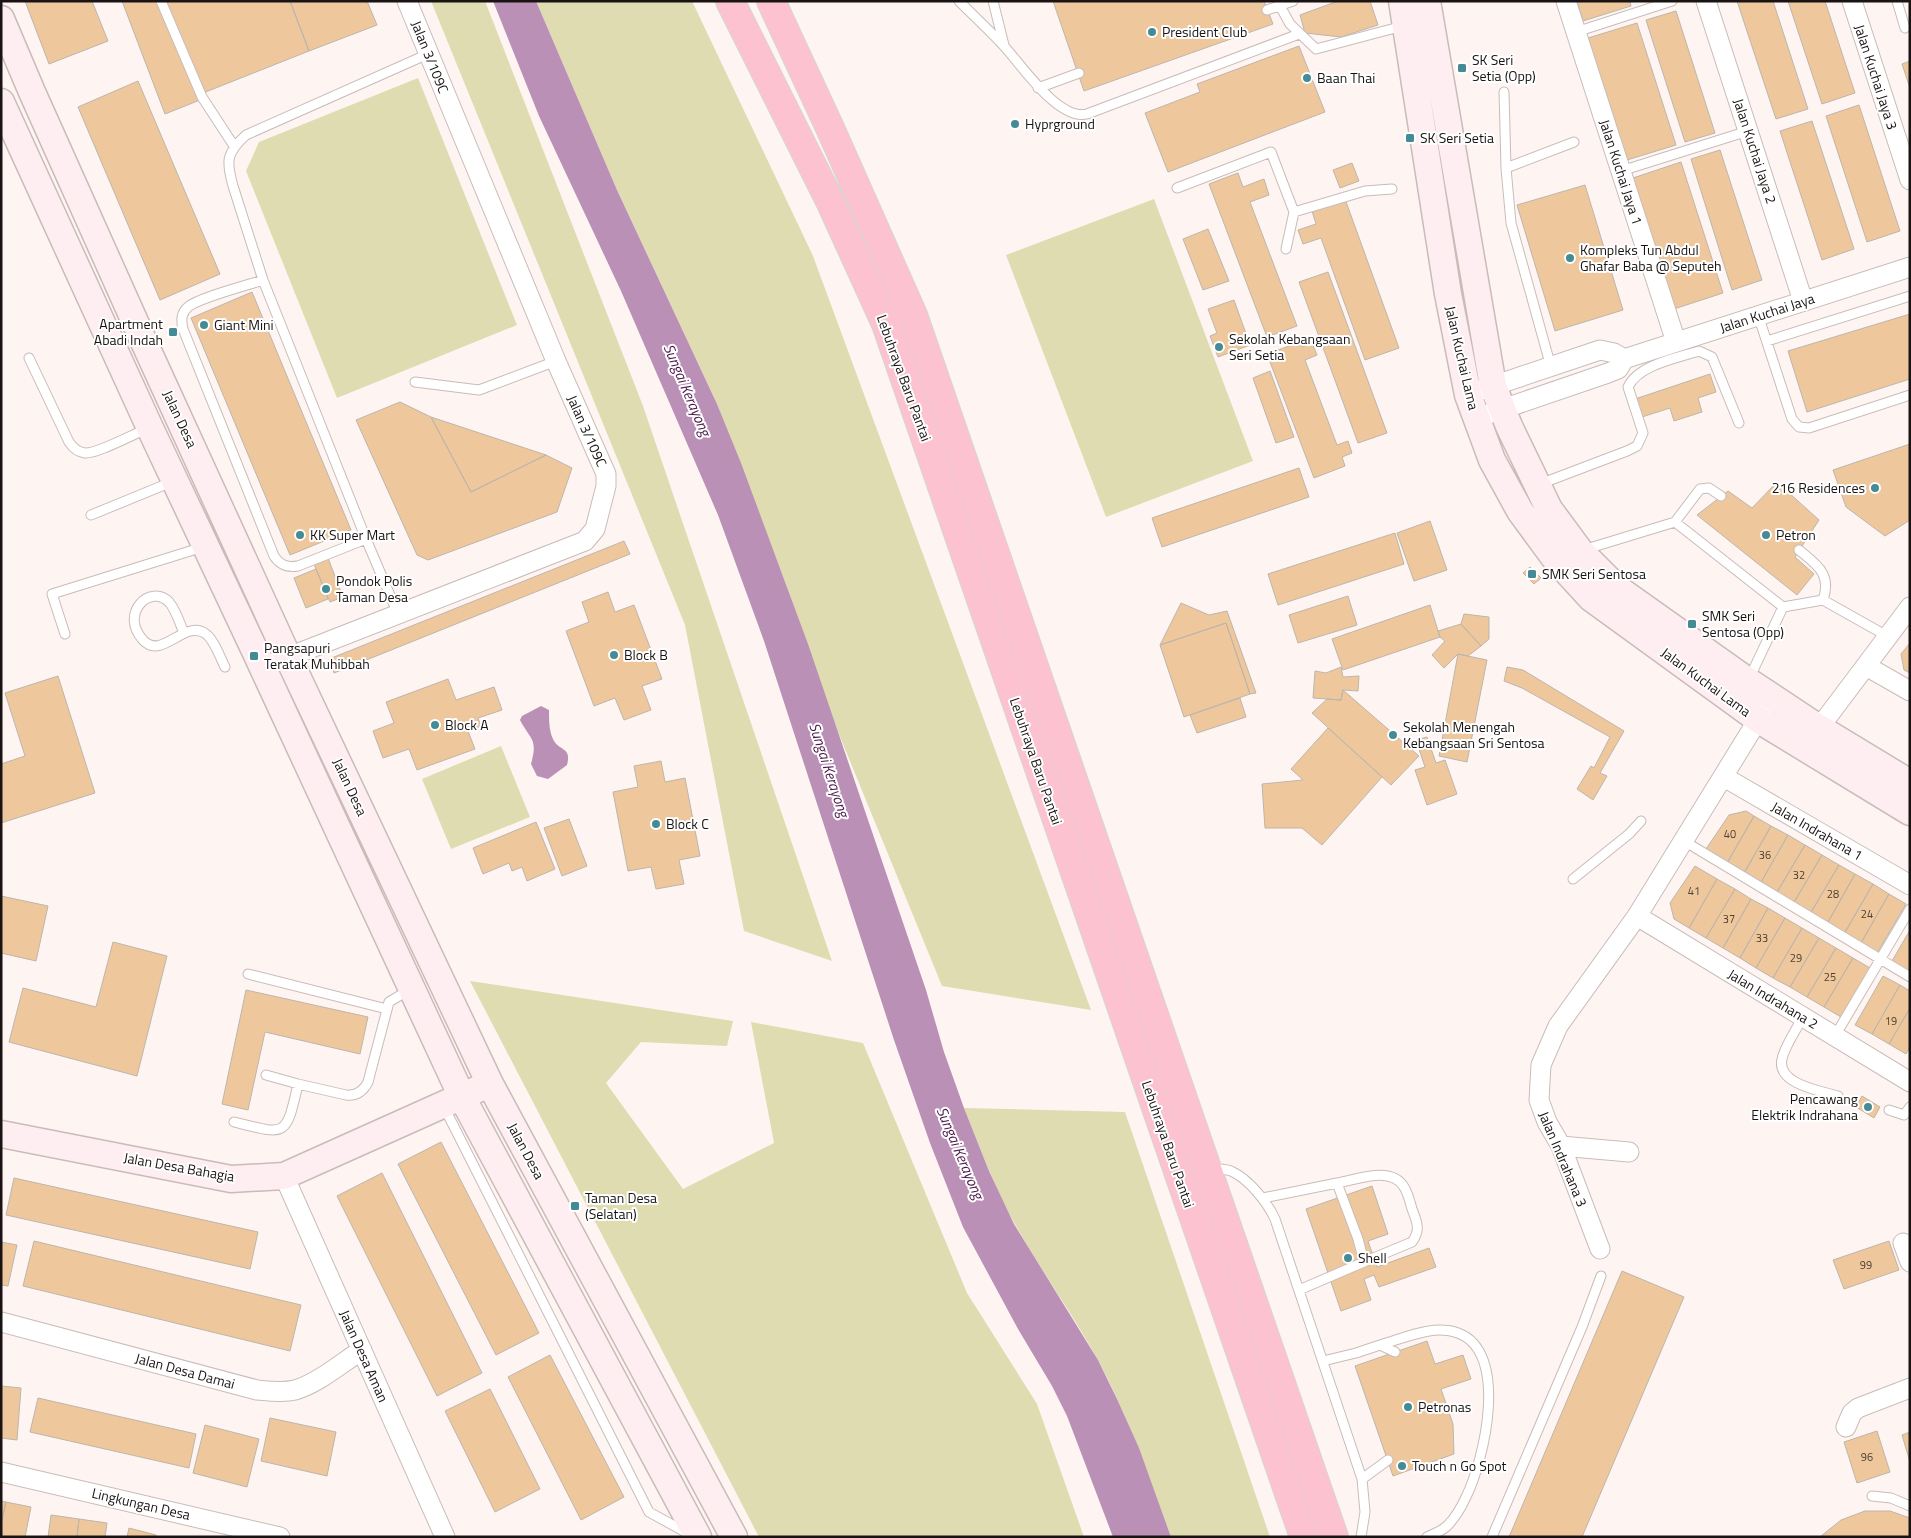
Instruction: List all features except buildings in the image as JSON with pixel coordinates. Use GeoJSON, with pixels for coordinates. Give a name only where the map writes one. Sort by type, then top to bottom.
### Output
{"type":"FeatureCollection","features":[{"type":"Feature","properties":{"kind":"highway","name":"Lebuhraya Baru Pantai"},"geometry":{"type":"LineString","coordinates":[[730,1],[830,201],[886,324],[1304,1537]]}},
{"type":"Feature","properties":{"kind":"highway","name":"Lebuhraya Baru Pantai"},"geometry":{"type":"LineString","coordinates":[[771,1],[913,315],[1334,1537]]}},
{"type":"Feature","properties":{"kind":"main road","name":"Jalan Kuchai Lama"},"geometry":{"type":"LineString","coordinates":[[1427,1],[1498,398],[1549,509],[1580,551],[1617,588],[1772,697],[1819,728],[1910,782]]}},
{"type":"Feature","properties":{"kind":"main road","name":"Jalan Kuchai Lama"},"geometry":{"type":"LineString","coordinates":[[1404,13],[1448,294],[1472,407],[1492,460],[1520,511],[1556,560],[1591,598],[1759,720],[1910,812]]}},
{"type":"Feature","properties":{"kind":"main road","name":"Jalan Desa"},"geometry":{"type":"LineString","coordinates":[[1,19],[32,92],[288,657],[490,1084],[734,1537]]}},
{"type":"Feature","properties":{"kind":"main road","name":"Jalan Desa"},"geometry":{"type":"LineString","coordinates":[[1,101],[174,481],[411,989],[452,1101],[698,1537]]}},
{"type":"Feature","properties":{"kind":"main road","name":"Jalan Desa Bahagia"},"geometry":{"type":"LineString","coordinates":[[1,1134],[231,1179],[284,1176],[490,1084]]}},
{"type":"Feature","properties":{"kind":"street","name":"Jalan 3/109C"},"geometry":{"type":"LineString","coordinates":[[262,667],[584,541],[595,529],[606,486],[606,474],[556,361],[407,1]]}},
{"type":"Feature","properties":{"kind":"street","name":"Jalan Kuchai Jaya 1"},"geometry":{"type":"LineString","coordinates":[[1566,1],[1678,350]]}},
{"type":"Feature","properties":{"kind":"street","name":"Jalan Kuchai Jaya 2"},"geometry":{"type":"LineString","coordinates":[[1706,1],[1803,301]]}},
{"type":"Feature","properties":{"kind":"street","name":"Jalan Kuchai Jaya 3"},"geometry":{"type":"LineString","coordinates":[[1852,1],[1910,180]]}},
{"type":"Feature","properties":{"kind":"street"},"geometry":{"type":"LineString","coordinates":[[1,101],[32,92]]}},
{"type":"Feature","properties":{"kind":"street","name":"Jalan Kuchai Jaya"},"geometry":{"type":"LineString","coordinates":[[1498,398],[1608,373],[1618,369],[1624,359],[1678,350],[1758,316],[1910,267]]}},
{"type":"Feature","properties":{"kind":"street"},"geometry":{"type":"LineString","coordinates":[[1472,407],[1498,398],[1551,367],[1600,350],[1614,353],[1624,359]]}},
{"type":"Feature","properties":{"kind":"street"},"geometry":{"type":"LineString","coordinates":[[1819,728],[1910,607]]}},
{"type":"Feature","properties":{"kind":"street"},"geometry":{"type":"LineString","coordinates":[[1866,666],[1910,691]]}},
{"type":"Feature","properties":{"kind":"street","name":"Jalan Indrahana 3"},"geometry":{"type":"LineString","coordinates":[[1600,1249],[1561,1146],[1547,1122],[1539,1100],[1541,1065],[1558,1026],[1637,916],[1772,697]]}},
{"type":"Feature","properties":{"kind":"street","name":"Jalan Indrahana 1"},"geometry":{"type":"LineString","coordinates":[[1724,776],[1910,885]]}},
{"type":"Feature","properties":{"kind":"street","name":"Jalan Indrahana 2"},"geometry":{"type":"LineString","coordinates":[[1637,916],[1910,1082]]}},
{"type":"Feature","properties":{"kind":"street"},"geometry":{"type":"LineString","coordinates":[[1561,1146],[1629,1152]]}},
{"type":"Feature","properties":{"kind":"street","name":"Jalan Desa Aman"},"geometry":{"type":"LineString","coordinates":[[284,1176],[445,1537]]}},
{"type":"Feature","properties":{"kind":"street"},"geometry":{"type":"LineString","coordinates":[[1903,1243],[1910,1262]]}},
{"type":"Feature","properties":{"kind":"street","name":"Jalan Desa Damai"},"geometry":{"type":"LineString","coordinates":[[1,1322],[257,1390],[297,1389],[316,1380],[362,1350]]}},
{"type":"Feature","properties":{"kind":"street"},"geometry":{"type":"LineString","coordinates":[[1846,1427],[1852,1413],[1858,1408],[1910,1388]]}},
{"type":"Feature","properties":{"kind":"street","name":"Lingkungan Desa"},"geometry":{"type":"LineString","coordinates":[[1,1472],[280,1537]]}},
{"type":"Feature","properties":{"kind":"lane"},"geometry":{"type":"LineString","coordinates":[[162,1],[202,97],[234,146]]}},
{"type":"Feature","properties":{"kind":"lane"},"geometry":{"type":"LineString","coordinates":[[959,1],[1004,47],[1038,88],[1073,114],[1082,115],[1299,34]]}},
{"type":"Feature","properties":{"kind":"lane"},"geometry":{"type":"LineString","coordinates":[[993,1],[1004,47]]}},
{"type":"Feature","properties":{"kind":"lane"},"geometry":{"type":"LineString","coordinates":[[1267,10],[1293,1]]}},
{"type":"Feature","properties":{"kind":"lane"},"geometry":{"type":"LineString","coordinates":[[1576,32],[1672,1]]}},
{"type":"Feature","properties":{"kind":"lane"},"geometry":{"type":"LineString","coordinates":[[1897,1],[1906,28]]}},
{"type":"Feature","properties":{"kind":"lane"},"geometry":{"type":"LineString","coordinates":[[1280,6],[1290,24],[1316,49],[1404,13]]}},
{"type":"Feature","properties":{"kind":"lane"},"geometry":{"type":"LineString","coordinates":[[398,614],[366,539],[263,280],[229,171],[229,159],[234,146],[246,135],[428,54]]}},
{"type":"Feature","properties":{"kind":"lane"},"geometry":{"type":"LineString","coordinates":[[1038,88],[1078,73]]}},
{"type":"Feature","properties":{"kind":"lane"},"geometry":{"type":"LineString","coordinates":[[1504,92],[1506,168],[1511,222],[1551,367]]}},
{"type":"Feature","properties":{"kind":"lane"},"geometry":{"type":"LineString","coordinates":[[1621,172],[1748,131]]}},
{"type":"Feature","properties":{"kind":"lane"},"geometry":{"type":"LineString","coordinates":[[1506,168],[1574,142]]}},
{"type":"Feature","properties":{"kind":"lane"},"geometry":{"type":"LineString","coordinates":[[1177,188],[1271,152],[1294,212],[1286,249]]}},
{"type":"Feature","properties":{"kind":"lane"},"geometry":{"type":"LineString","coordinates":[[1294,212],[1365,191],[1392,190]]}},
{"type":"Feature","properties":{"kind":"lane"},"geometry":{"type":"LineString","coordinates":[[263,280],[193,304],[187,308],[183,314],[182,321],[187,338],[278,562],[291,568],[366,539]]}},
{"type":"Feature","properties":{"kind":"lane","name":"Jalan Kuchai Jaya"},"geometry":{"type":"LineString","coordinates":[[1766,341],[1910,296]]}},
{"type":"Feature","properties":{"kind":"lane"},"geometry":{"type":"LineString","coordinates":[[1758,316],[1792,419],[1799,427],[1809,428],[1910,395]]}},
{"type":"Feature","properties":{"kind":"lane"},"geometry":{"type":"LineString","coordinates":[[1537,485],[1638,446],[1643,433],[1628,387],[1641,371],[1678,350],[1699,351],[1712,357],[1739,423]]}},
{"type":"Feature","properties":{"kind":"lane"},"geometry":{"type":"LineString","coordinates":[[29,358],[69,442],[79,452],[93,452],[150,428]]}},
{"type":"Feature","properties":{"kind":"lane"},"geometry":{"type":"LineString","coordinates":[[415,382],[479,390],[556,361]]}},
{"type":"Feature","properties":{"kind":"lane"},"geometry":{"type":"LineString","coordinates":[[91,515],[174,481]]}},
{"type":"Feature","properties":{"kind":"lane"},"geometry":{"type":"LineString","coordinates":[[1580,551],[1675,522],[1700,489],[1708,488],[1721,496]]}},
{"type":"Feature","properties":{"kind":"lane"},"geometry":{"type":"LineString","coordinates":[[1675,522],[1783,607],[1823,600],[1888,636]]}},
{"type":"Feature","properties":{"kind":"lane"},"geometry":{"type":"LineString","coordinates":[[65,634],[52,594],[206,547]]}},
{"type":"Feature","properties":{"kind":"lane"},"geometry":{"type":"LineString","coordinates":[[1799,550],[1816,564],[1824,574],[1826,591],[1823,600]]}},
{"type":"Feature","properties":{"kind":"lane"},"geometry":{"type":"LineString","coordinates":[[184,633],[173,608],[164,598],[147,599],[135,608],[135,623],[143,640],[158,646],[192,630],[200,631],[207,635],[225,667]]}},
{"type":"Feature","properties":{"kind":"lane"},"geometry":{"type":"LineString","coordinates":[[1748,681],[1783,607]]}},
{"type":"Feature","properties":{"kind":"lane"},"geometry":{"type":"LineString","coordinates":[[1573,878],[1628,834],[1641,821]]}},
{"type":"Feature","properties":{"kind":"lane"},"geometry":{"type":"LineString","coordinates":[[1684,841],[1910,977]]}},
{"type":"Feature","properties":{"kind":"lane"},"geometry":{"type":"LineString","coordinates":[[1835,1036],[1910,909]]}},
{"type":"Feature","properties":{"kind":"lane"},"geometry":{"type":"LineString","coordinates":[[248,974],[387,1009]]}},
{"type":"Feature","properties":{"kind":"lane"},"geometry":{"type":"LineString","coordinates":[[266,1074],[298,1084],[346,1095],[359,1093],[368,1082],[388,1002],[411,989]]}},
{"type":"Feature","properties":{"kind":"lane"},"geometry":{"type":"LineString","coordinates":[[1802,1018],[1783,1054],[1781,1061],[1785,1075],[1802,1086],[1838,1096]]}},
{"type":"Feature","properties":{"kind":"lane"},"geometry":{"type":"LineString","coordinates":[[234,1122],[266,1130],[274,1131],[281,1129],[287,1124],[290,1117],[298,1084]]}},
{"type":"Feature","properties":{"kind":"lane","name":"Jalan Desa"},"geometry":{"type":"LineString","coordinates":[[452,1101],[649,1512],[693,1537]]}},
{"type":"Feature","properties":{"kind":"lane"},"geometry":{"type":"LineString","coordinates":[[1889,1110],[1904,1115],[1910,1107]]}},
{"type":"Feature","properties":{"kind":"lane"},"geometry":{"type":"LineString","coordinates":[[1206,1167],[1231,1171],[1263,1198],[1275,1219],[1362,1479],[1366,1512],[1361,1537]]}},
{"type":"Feature","properties":{"kind":"lane"},"geometry":{"type":"LineString","coordinates":[[1263,1198],[1380,1175],[1395,1180],[1404,1187],[1417,1222],[1418,1229],[1412,1242],[1299,1290]]}},
{"type":"Feature","properties":{"kind":"lane"},"geometry":{"type":"LineString","coordinates":[[1337,1183],[1358,1239],[1364,1262]]}},
{"type":"Feature","properties":{"kind":"lane"},"geometry":{"type":"LineString","coordinates":[[1492,1537],[1582,1327],[1601,1276]]}},
{"type":"Feature","properties":{"kind":"lane"},"geometry":{"type":"LineString","coordinates":[[1323,1361],[1436,1329],[1459,1333],[1478,1347],[1487,1369],[1488,1402],[1483,1446],[1467,1497],[1459,1511],[1445,1528],[1427,1537]]}},
{"type":"Feature","properties":{"kind":"lane"},"geometry":{"type":"LineString","coordinates":[[1380,1345],[1395,1352]]}},
{"type":"Feature","properties":{"kind":"lane"},"geometry":{"type":"LineString","coordinates":[[1362,1479],[1388,1460]]}},
{"type":"Feature","properties":{"kind":"lane"},"geometry":{"type":"LineString","coordinates":[[1872,1496],[1890,1498],[1910,1506]]}},
{"type":"Feature","properties":{"kind":"shaded area"},"geometry":{"type":"Polygon","coordinates":[[[431,1],[485,1],[643,406],[832,961],[744,931],[685,625],[431,1]]]}},
{"type":"Feature","properties":{"kind":"shaded area"},"geometry":{"type":"Polygon","coordinates":[[[536,1],[692,1],[813,256],[1091,1010],[942,986],[834,722],[785,582],[717,404],[617,190],[536,1]]]}},
{"type":"Feature","properties":{"kind":"shaded area"},"geometry":{"type":"Polygon","coordinates":[[[418,78],[517,325],[337,398],[246,171],[259,142],[418,78]]]}},
{"type":"Feature","properties":{"kind":"shaded area"},"geometry":{"type":"Polygon","coordinates":[[[1154,199],[1253,461],[1106,517],[1006,255],[1154,199]]]}},
{"type":"Feature","properties":{"kind":"shaded area"},"geometry":{"type":"Polygon","coordinates":[[[501,746],[530,817],[451,849],[422,779],[501,746]]]}},
{"type":"Feature","properties":{"kind":"shaded area"},"geometry":{"type":"Polygon","coordinates":[[[470,981],[733,1021],[727,1046],[641,1042],[606,1083],[683,1189],[774,1143],[751,1022],[863,1043],[967,1293],[1037,1404],[1084,1537],[759,1537],[470,981]]]}},
{"type":"Feature","properties":{"kind":"shaded area"},"geometry":{"type":"Polygon","coordinates":[[[964,1108],[1125,1112],[1270,1537],[1171,1537],[1138,1448],[1110,1383],[1008,1212],[964,1108]]]}},
{"type":"Feature","properties":{"kind":"water","name":"Sungai Kerayong"},"geometry":{"type":"Polygon","coordinates":[[[493,1],[536,1],[617,190],[717,404],[741,463],[808,644],[926,990],[944,1052],[989,1171],[1014,1224],[1098,1360],[1139,1448],[1171,1537],[1113,1537],[1067,1416],[963,1227],[930,1143],[894,1040],[764,641],[718,515],[621,291],[539,116],[493,1]]]}},
{"type":"Feature","properties":{"kind":"water"},"geometry":{"type":"Polygon","coordinates":[[[541,706],[549,710],[550,729],[553,739],[568,755],[567,765],[548,779],[537,776],[531,764],[534,749],[532,740],[520,720],[522,716],[541,706]]]}},
{"type":"Feature","properties":{"kind":"place","name":"President Club"},"geometry":{"type":"Point","coordinates":[1152,32]}},
{"type":"Feature","properties":{"kind":"place","name":"SK Seri Setia (Opp)"},"geometry":{"type":"Point","coordinates":[1462,68]}},
{"type":"Feature","properties":{"kind":"place","name":"Baan Thai"},"geometry":{"type":"Point","coordinates":[1307,78]}},
{"type":"Feature","properties":{"kind":"place","name":"Hyprground"},"geometry":{"type":"Point","coordinates":[1015,124]}},
{"type":"Feature","properties":{"kind":"place","name":"SK Seri Setia"},"geometry":{"type":"Point","coordinates":[1410,138]}},
{"type":"Feature","properties":{"kind":"place","name":"Kompleks Tun Abdul Ghafar Baba @ Seputeh"},"geometry":{"type":"Point","coordinates":[1570,258]}},
{"type":"Feature","properties":{"kind":"place","name":"Giant Mini"},"geometry":{"type":"Point","coordinates":[204,325]}},
{"type":"Feature","properties":{"kind":"place","name":"Apartment Abadi Indah"},"geometry":{"type":"Point","coordinates":[173,332]}},
{"type":"Feature","properties":{"kind":"place","name":"Sekolah Kebangsaan Seri Setia"},"geometry":{"type":"Point","coordinates":[1219,347]}},
{"type":"Feature","properties":{"kind":"place","name":"216 Residences"},"geometry":{"type":"Point","coordinates":[1875,488]}},
{"type":"Feature","properties":{"kind":"place","name":"KK Super Mart"},"geometry":{"type":"Point","coordinates":[300,535]}},
{"type":"Feature","properties":{"kind":"place","name":"Petron"},"geometry":{"type":"Point","coordinates":[1766,535]}},
{"type":"Feature","properties":{"kind":"place","name":"SMK Seri Sentosa"},"geometry":{"type":"Point","coordinates":[1532,574]}},
{"type":"Feature","properties":{"kind":"place","name":"Pondok Polis Taman Desa"},"geometry":{"type":"Point","coordinates":[326,589]}},
{"type":"Feature","properties":{"kind":"place","name":"SMK Seri Sentosa (Opp)"},"geometry":{"type":"Point","coordinates":[1692,624]}},
{"type":"Feature","properties":{"kind":"place","name":"Block B"},"geometry":{"type":"Point","coordinates":[614,655]}},
{"type":"Feature","properties":{"kind":"place","name":"Pangsapuri Teratak Muhibbah"},"geometry":{"type":"Point","coordinates":[254,656]}},
{"type":"Feature","properties":{"kind":"place","name":"Block A"},"geometry":{"type":"Point","coordinates":[435,725]}},
{"type":"Feature","properties":{"kind":"place","name":"Sekolah Menengah Kebangsaan Sri Sentosa"},"geometry":{"type":"Point","coordinates":[1393,735]}},
{"type":"Feature","properties":{"kind":"place","name":"Block C"},"geometry":{"type":"Point","coordinates":[656,824]}},
{"type":"Feature","properties":{"kind":"place","name":"Pencawang Elektrik Indrahana"},"geometry":{"type":"Point","coordinates":[1868,1107]}},
{"type":"Feature","properties":{"kind":"place","name":"Taman Desa (Selatan)"},"geometry":{"type":"Point","coordinates":[575,1206]}},
{"type":"Feature","properties":{"kind":"place","name":"Shell"},"geometry":{"type":"Point","coordinates":[1348,1258]}},
{"type":"Feature","properties":{"kind":"place","name":"Petronas"},"geometry":{"type":"Point","coordinates":[1408,1407]}},
{"type":"Feature","properties":{"kind":"place","name":"Touch n Go Spot"},"geometry":{"type":"Point","coordinates":[1402,1466]}}]}
